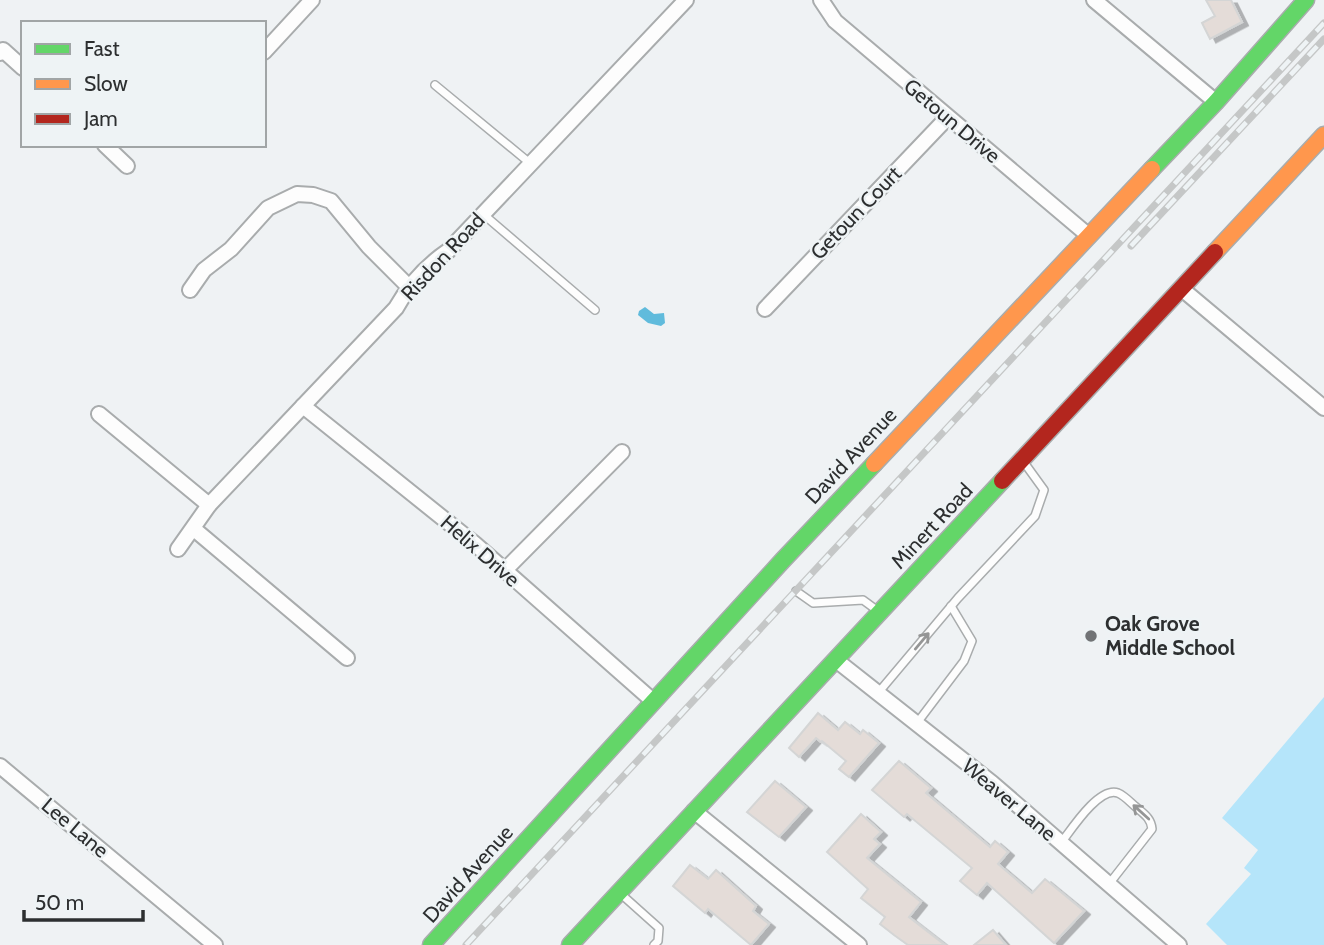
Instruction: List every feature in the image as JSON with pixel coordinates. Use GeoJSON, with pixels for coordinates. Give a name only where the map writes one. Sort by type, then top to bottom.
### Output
{"type":"FeatureCollection","features":[{"type":"Feature","properties":{"kind":"street"},"geometry":{"type":"LineString","coordinates":[[266,50],[312,0]]}},
{"type":"Feature","properties":{"kind":"street","name":"Risdon Road"},"geometry":{"type":"LineString","coordinates":[[178,549],[209,505],[396,308],[409,287],[435,260],[448,251],[686,0]]}},
{"type":"Feature","properties":{"kind":"street","name":"Getoun Drive"},"geometry":{"type":"LineString","coordinates":[[821,0],[835,21],[1089,236]]}},
{"type":"Feature","properties":{"kind":"street"},"geometry":{"type":"LineString","coordinates":[[1094,0],[1216,102]]}},
{"type":"Feature","properties":{"kind":"street","name":"David Avenue"},"geometry":{"type":"LineString","coordinates":[[431,945],[791,550],[1216,102],[1306,0]]}},
{"type":"Feature","properties":{"kind":"street"},"geometry":{"type":"LineString","coordinates":[[1,50],[21,66]]}},
{"type":"Feature","properties":{"kind":"street","name":"Getoun Court"},"geometry":{"type":"LineString","coordinates":[[765,309],[947,118]]}},
{"type":"Feature","properties":{"kind":"street","name":"Minert Road"},"geometry":{"type":"LineString","coordinates":[[570,945],[1324,135]]}},
{"type":"Feature","properties":{"kind":"street"},"geometry":{"type":"LineString","coordinates":[[107,147],[127,166]]}},
{"type":"Feature","properties":{"kind":"street"},"geometry":{"type":"LineString","coordinates":[[190,290],[204,270],[231,249],[268,208],[297,194],[313,195],[331,201],[369,247],[409,287]]}},
{"type":"Feature","properties":{"kind":"street"},"geometry":{"type":"LineString","coordinates":[[1182,289],[1324,408]]}},
{"type":"Feature","properties":{"kind":"street","name":"Helix Drive"},"geometry":{"type":"LineString","coordinates":[[303,407],[475,544],[653,701]]}},
{"type":"Feature","properties":{"kind":"street"},"geometry":{"type":"LineString","coordinates":[[99,414],[209,505]]}},
{"type":"Feature","properties":{"kind":"street"},"geometry":{"type":"LineString","coordinates":[[504,571],[622,452]]}},
{"type":"Feature","properties":{"kind":"street"},"geometry":{"type":"LineString","coordinates":[[194,529],[347,659]]}},
{"type":"Feature","properties":{"kind":"street","name":"Weaver Lane"},"geometry":{"type":"LineString","coordinates":[[836,660],[992,783],[1179,945]]}},
{"type":"Feature","properties":{"kind":"street","name":"Lee Lane"},"geometry":{"type":"LineString","coordinates":[[0,766],[215,945]]}},
{"type":"Feature","properties":{"kind":"street"},"geometry":{"type":"LineString","coordinates":[[694,811],[859,945]]}},
{"type":"Feature","properties":{"kind":"lane"},"geometry":{"type":"LineString","coordinates":[[435,85],[531,164]]}},
{"type":"Feature","properties":{"kind":"lane"},"geometry":{"type":"LineString","coordinates":[[483,214],[596,310]]}},
{"type":"Feature","properties":{"kind":"lane"},"geometry":{"type":"LineString","coordinates":[[878,694],[951,606],[1035,516],[1044,490],[1023,460]]}},
{"type":"Feature","properties":{"kind":"lane"},"geometry":{"type":"LineString","coordinates":[[796,591],[813,603],[863,600],[880,612]]}},
{"type":"Feature","properties":{"kind":"lane"},"geometry":{"type":"LineString","coordinates":[[916,724],[964,661],[972,641],[951,606]]}},
{"type":"Feature","properties":{"kind":"lane"},"geometry":{"type":"LineString","coordinates":[[1061,843],[1091,806],[1110,793],[1116,792],[1149,817],[1152,829],[1109,884]]}},
{"type":"Feature","properties":{"kind":"lane"},"geometry":{"type":"LineString","coordinates":[[619,892],[659,928],[658,944]]}},
{"type":"Feature","properties":{"kind":"shaded area"},"geometry":{"type":"Polygon","coordinates":[[[645,307],[654,314],[664,313],[665,323],[661,326],[648,323],[638,315],[645,307]]]}},
{"type":"Feature","properties":{"kind":"shaded area"},"geometry":{"type":"Polygon","coordinates":[[[1324,697],[1324,945],[1227,945],[1206,924],[1251,874],[1244,868],[1258,850],[1222,818],[1324,697]]]}},
{"type":"Feature","properties":{"kind":"building"},"geometry":{"type":"Polygon","coordinates":[[[1206,0],[1231,0],[1242,22],[1210,39],[1202,23],[1215,16],[1206,0]]]}},
{"type":"Feature","properties":{"kind":"building"},"geometry":{"type":"Polygon","coordinates":[[[818,713],[838,730],[845,722],[860,734],[863,730],[879,743],[849,777],[839,769],[846,761],[816,738],[799,757],[789,748],[818,713]]]}},
{"type":"Feature","properties":{"kind":"building"},"geometry":{"type":"Polygon","coordinates":[[[899,761],[931,788],[926,793],[990,847],[995,841],[1008,852],[998,864],[1032,893],[1045,879],[1084,911],[1054,943],[987,883],[977,895],[960,881],[972,868],[907,814],[904,817],[872,790],[899,761]]]}},
{"type":"Feature","properties":{"kind":"building"},"geometry":{"type":"Polygon","coordinates":[[[775,781],[806,807],[779,837],[747,812],[775,781]]]}},
{"type":"Feature","properties":{"kind":"building"},"geometry":{"type":"Polygon","coordinates":[[[861,814],[881,832],[874,839],[880,844],[867,858],[921,902],[909,917],[945,945],[908,945],[880,924],[885,917],[861,898],[868,889],[827,852],[861,814]]]}},
{"type":"Feature","properties":{"kind":"building"},"geometry":{"type":"Polygon","coordinates":[[[690,865],[708,879],[716,870],[756,906],[753,911],[769,924],[751,945],[708,909],[705,913],[673,886],[690,865]]]}},
{"type":"Feature","properties":{"kind":"building"},"geometry":{"type":"Polygon","coordinates":[[[993,930],[1006,945],[974,945],[993,930]]]}},
{"type":"Feature","properties":{"kind":"railway"},"geometry":{"type":"LineString","coordinates":[[466,945],[1324,23]]}},
{"type":"Feature","properties":{"kind":"railway"},"geometry":{"type":"LineString","coordinates":[[1131,246],[1324,39]]}},
{"type":"Feature","properties":{"kind":"traffic: fast"},"geometry":{"type":"LineString","coordinates":[[1152,169],[1216,102],[1306,0]]}},
{"type":"Feature","properties":{"kind":"traffic: fast"},"geometry":{"type":"LineString","coordinates":[[431,945],[874,464]]}},
{"type":"Feature","properties":{"kind":"traffic: fast"},"geometry":{"type":"LineString","coordinates":[[570,945],[1002,481]]}},
{"type":"Feature","properties":{"kind":"traffic: slow"},"geometry":{"type":"LineString","coordinates":[[1215,252],[1324,135]]}},
{"type":"Feature","properties":{"kind":"traffic: slow"},"geometry":{"type":"LineString","coordinates":[[874,464],[1152,169]]}},
{"type":"Feature","properties":{"kind":"traffic: jam"},"geometry":{"type":"LineString","coordinates":[[1002,481],[1215,252]]}},
{"type":"Feature","properties":{"kind":"place","name":"Oak Grove Middle School"},"geometry":{"type":"Point","coordinates":[1091,636]}}]}
